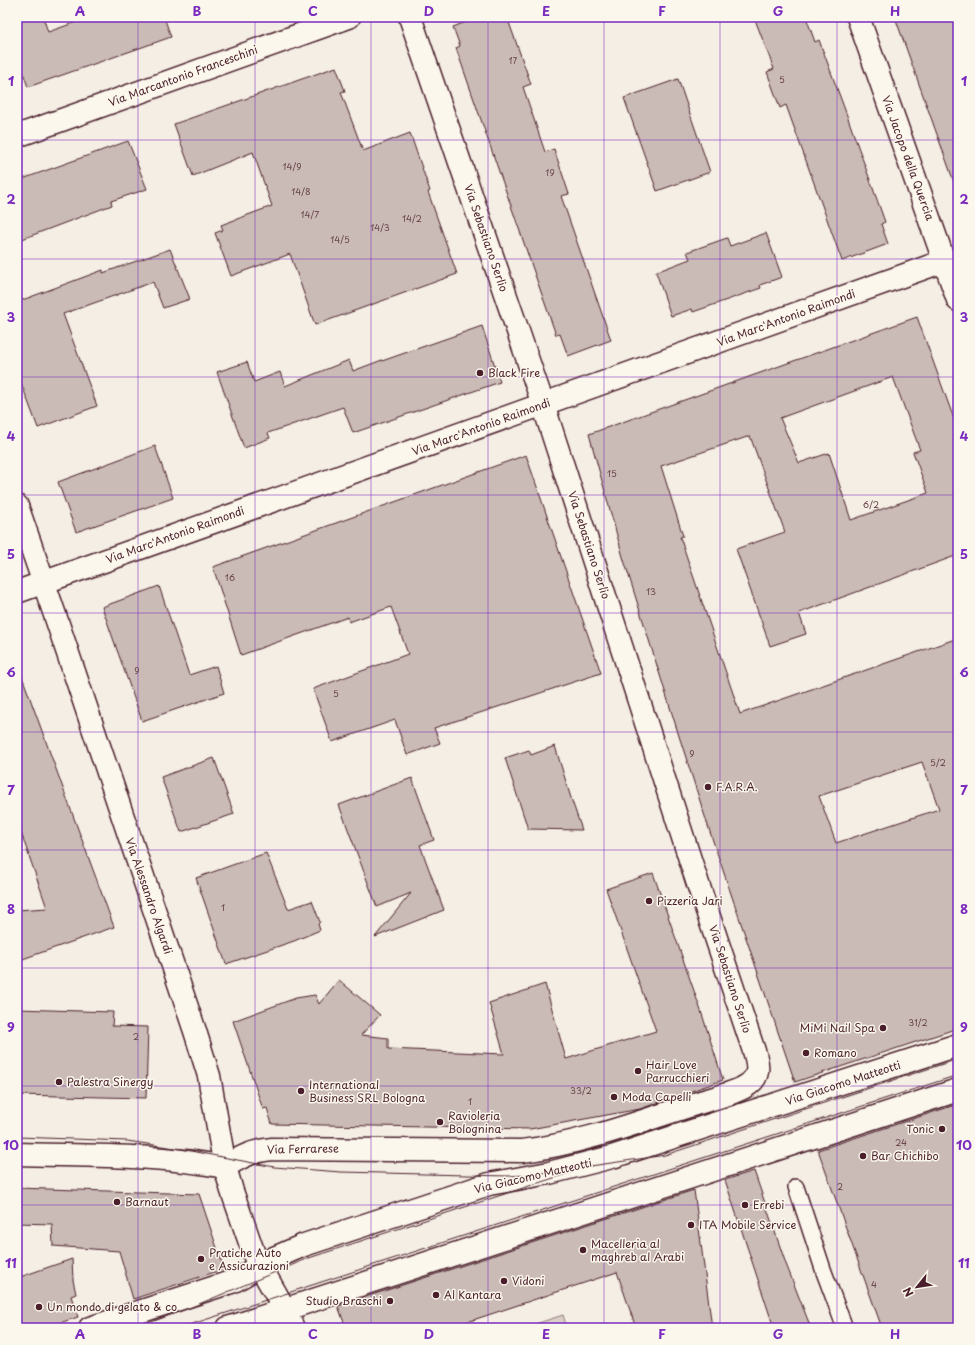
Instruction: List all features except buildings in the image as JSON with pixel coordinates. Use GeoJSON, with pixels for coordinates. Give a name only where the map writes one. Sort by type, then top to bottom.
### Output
{"type":"FeatureCollection","features":[{"type":"Feature","properties":{"kind":"street","name":"Via Marcantonio Franceschini"},"geometry":{"type":"LineString","coordinates":[[17,136],[349,17]]}},
{"type":"Feature","properties":{"kind":"street","name":"Via Sebastiano Serlio"},"geometry":{"type":"LineString","coordinates":[[410,17],[543,404],[758,1067],[756,1076],[750,1084],[743,1088],[595,1136],[555,1146],[522,1151]]}},
{"type":"Feature","properties":{"kind":"street","name":"Via Jacopo della Quercia"},"geometry":{"type":"LineString","coordinates":[[858,17],[958,300]]}},
{"type":"Feature","properties":{"kind":"street","name":"Via Marc'Antonio Raimondi"},"geometry":{"type":"LineString","coordinates":[[17,592],[944,261]]}},
{"type":"Feature","properties":{"kind":"street","name":"Via Alessandro Algardi"},"geometry":{"type":"LineString","coordinates":[[17,506],[195,1031],[209,1076],[225,1167],[260,1266],[289,1319]]}},
{"type":"Feature","properties":{"kind":"street","name":"Via Giacomo Matteotti"},"geometry":{"type":"LineString","coordinates":[[90,1328],[229,1282],[281,1254],[300,1246],[489,1184],[549,1173],[605,1159],[958,1045]]}},
{"type":"Feature","properties":{"kind":"street"},"geometry":{"type":"LineString","coordinates":[[228,1328],[289,1319],[958,1090]]}},
{"type":"Feature","properties":{"kind":"street","name":"Via Ferrarese"},"geometry":{"type":"LineString","coordinates":[[225,1167],[244,1155],[272,1149],[522,1151]]}},
{"type":"Feature","properties":{"kind":"street"},"geometry":{"type":"LineString","coordinates":[[17,1154],[151,1158],[211,1164],[225,1167]]}},
{"type":"Feature","properties":{"kind":"lane"},"geometry":{"type":"LineString","coordinates":[[796,1187],[824,1272],[845,1328]]}},
{"type":"Feature","properties":{"kind":"shaded area"},"geometry":{"type":"Polygon","coordinates":[[[563,1315],[567,1328],[523,1328],[563,1315]]]}},
{"type":"Feature","properties":{"kind":"tram line"},"geometry":{"type":"LineString","coordinates":[[17,1137],[127,1141],[175,1148],[274,1167],[341,1172],[508,1176],[528,1175],[665,1155],[958,1059]]}},
{"type":"Feature","properties":{"kind":"tram line"},"geometry":{"type":"LineString","coordinates":[[180,1328],[958,1075]]}},
{"type":"Feature","properties":{"kind":"tram line"},"geometry":{"type":"LineString","coordinates":[[135,1328],[187,1309],[309,1258],[572,1172]]}},
{"type":"Feature","properties":{"kind":"place","name":"Black Fire"},"geometry":{"type":"Point","coordinates":[480,373]}},
{"type":"Feature","properties":{"kind":"place","name":"F.A.R.A."},"geometry":{"type":"Point","coordinates":[708,787]}},
{"type":"Feature","properties":{"kind":"place","name":"Pizzeria Jari"},"geometry":{"type":"Point","coordinates":[649,901]}},
{"type":"Feature","properties":{"kind":"place","name":"MiMi Nail Spa"},"geometry":{"type":"Point","coordinates":[883,1028]}},
{"type":"Feature","properties":{"kind":"place","name":"Romano"},"geometry":{"type":"Point","coordinates":[806,1053]}},
{"type":"Feature","properties":{"kind":"place","name":"Hair Love Parrucchieri"},"geometry":{"type":"Point","coordinates":[638,1071]}},
{"type":"Feature","properties":{"kind":"place","name":"Palestra Sinergy"},"geometry":{"type":"Point","coordinates":[59,1082]}},
{"type":"Feature","properties":{"kind":"place","name":"International Business SRL Bologna"},"geometry":{"type":"Point","coordinates":[301,1091]}},
{"type":"Feature","properties":{"kind":"place","name":"Moda Capelli"},"geometry":{"type":"Point","coordinates":[614,1097]}},
{"type":"Feature","properties":{"kind":"place","name":"Ravioleria Bolognina"},"geometry":{"type":"Point","coordinates":[440,1122]}},
{"type":"Feature","properties":{"kind":"place","name":"Tonic"},"geometry":{"type":"Point","coordinates":[942,1129]}},
{"type":"Feature","properties":{"kind":"place","name":"Bar Chichibo"},"geometry":{"type":"Point","coordinates":[863,1156]}},
{"type":"Feature","properties":{"kind":"place","name":"Barnaut"},"geometry":{"type":"Point","coordinates":[117,1202]}},
{"type":"Feature","properties":{"kind":"place","name":"Errebi"},"geometry":{"type":"Point","coordinates":[745,1205]}},
{"type":"Feature","properties":{"kind":"place","name":"ITA Mobile Service"},"geometry":{"type":"Point","coordinates":[691,1225]}},
{"type":"Feature","properties":{"kind":"place","name":"Macelleria al maghreb al Arabi"},"geometry":{"type":"Point","coordinates":[583,1250]}},
{"type":"Feature","properties":{"kind":"place","name":"Pratiche Auto e Assicurazioni"},"geometry":{"type":"Point","coordinates":[201,1259]}},
{"type":"Feature","properties":{"kind":"place","name":"Vidoni"},"geometry":{"type":"Point","coordinates":[504,1281]}},
{"type":"Feature","properties":{"kind":"place","name":"Al Kantara"},"geometry":{"type":"Point","coordinates":[436,1295]}},
{"type":"Feature","properties":{"kind":"place","name":"Studio Braschi"},"geometry":{"type":"Point","coordinates":[390,1301]}},
{"type":"Feature","properties":{"kind":"place","name":"Un mondo di gelato & co"},"geometry":{"type":"Point","coordinates":[39,1307]}}]}
